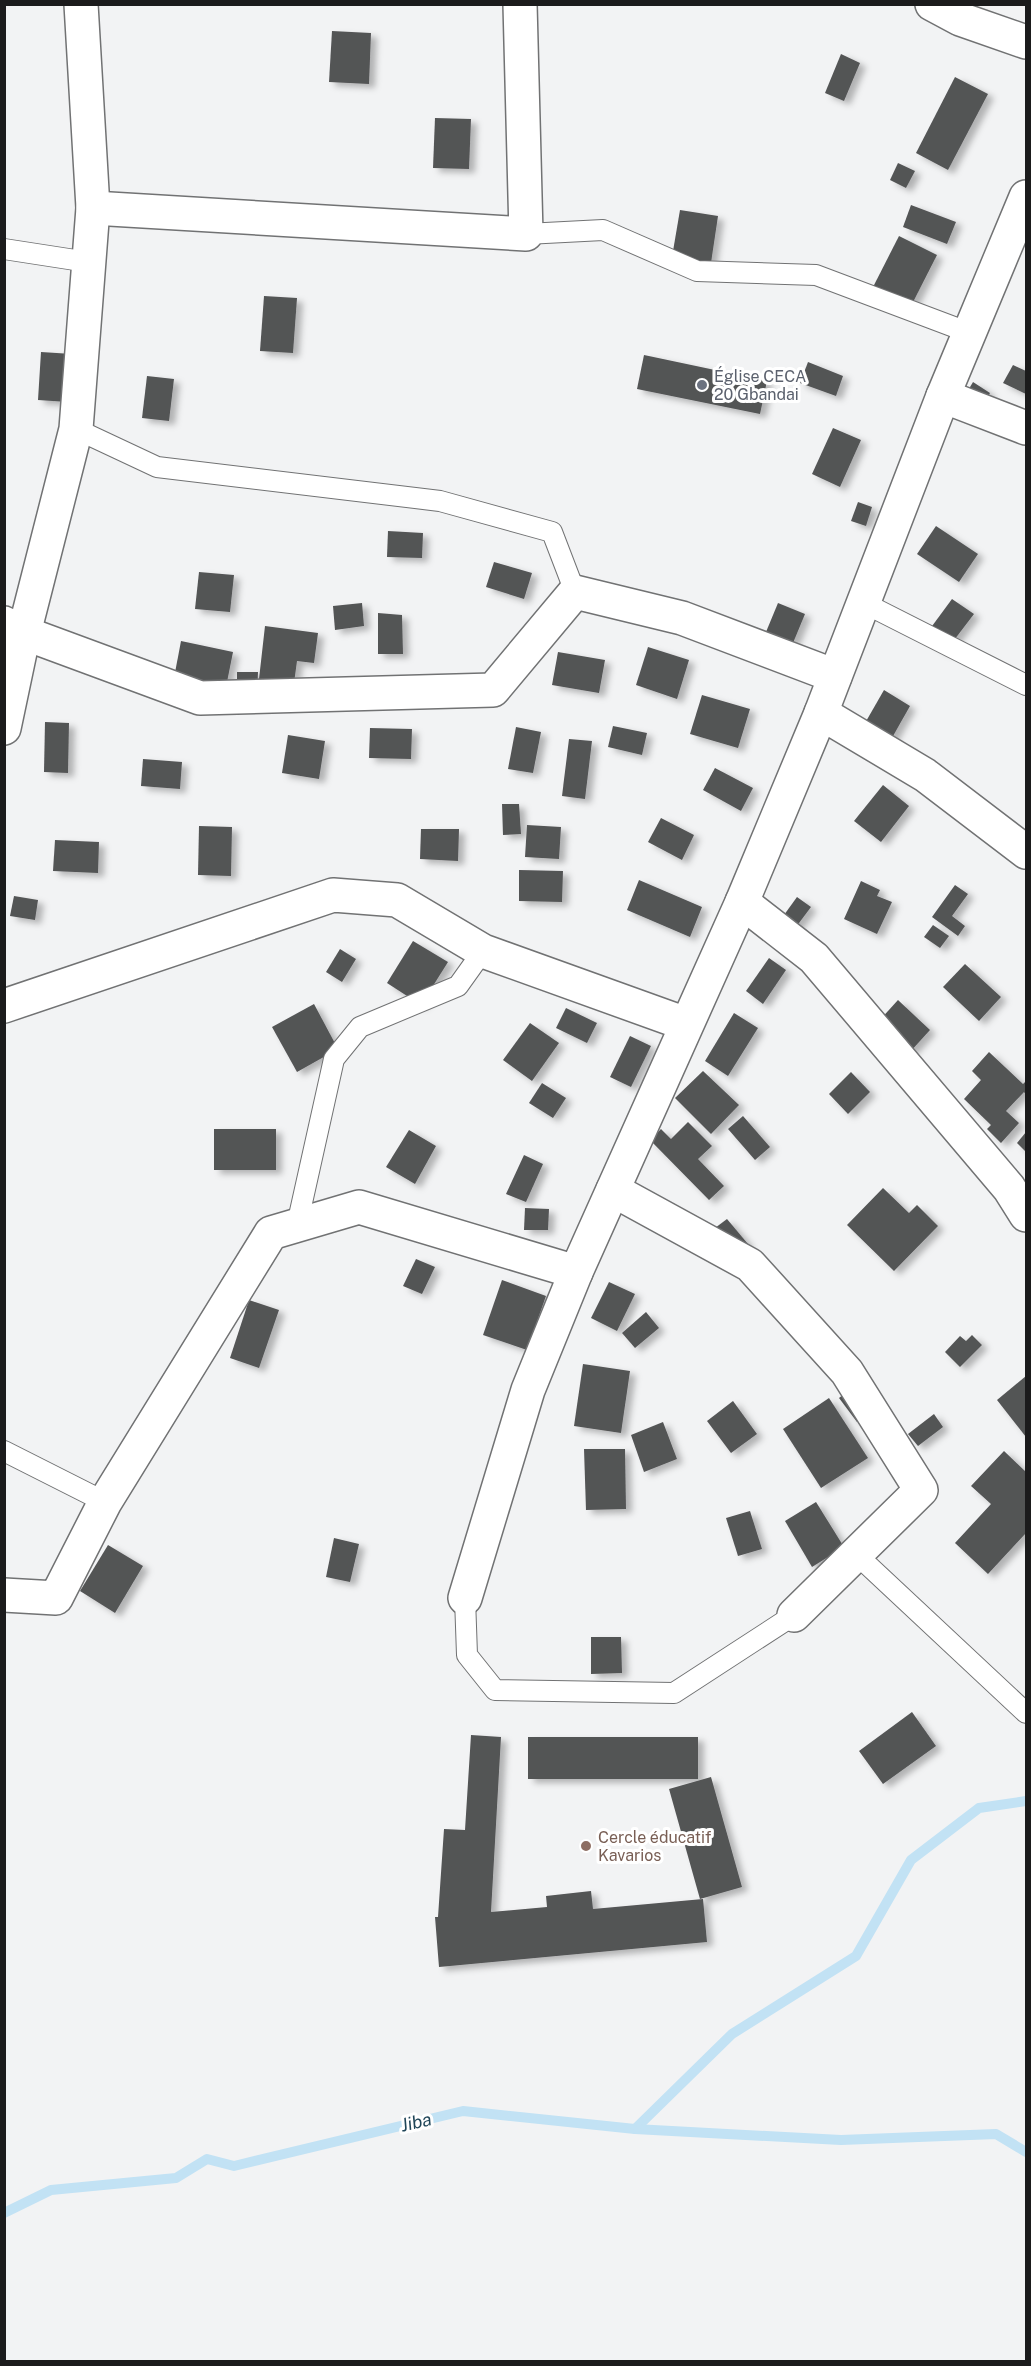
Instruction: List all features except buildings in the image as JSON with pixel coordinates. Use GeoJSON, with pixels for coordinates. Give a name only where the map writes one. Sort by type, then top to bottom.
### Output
{"type":"FeatureCollection","features":[{"type":"Feature","properties":{"kind":"street"},"geometry":{"type":"LineString","coordinates":[[4,728],[11,630],[76,429],[93,208],[81,4]]}},
{"type":"Feature","properties":{"kind":"street"},"geometry":{"type":"LineString","coordinates":[[93,208],[526,234],[520,4]]}},
{"type":"Feature","properties":{"kind":"street"},"geometry":{"type":"LineString","coordinates":[[952,9],[1026,42]]}},
{"type":"Feature","properties":{"kind":"street"},"geometry":{"type":"LineString","coordinates":[[465,1598],[528,1390],[576,1272],[742,903],[821,713],[943,396],[1026,197]]}},
{"type":"Feature","properties":{"kind":"street"},"geometry":{"type":"LineString","coordinates":[[943,396],[1026,428]]}},
{"type":"Feature","properties":{"kind":"street"},"geometry":{"type":"LineString","coordinates":[[11,630],[200,698],[494,690],[576,592],[682,618],[835,676]]}},
{"type":"Feature","properties":{"kind":"street"},"geometry":{"type":"LineString","coordinates":[[821,713],[925,776],[1026,852]]}},
{"type":"Feature","properties":{"kind":"street"},"geometry":{"type":"LineString","coordinates":[[4,1006],[333,895],[397,900],[483,951],[686,1024]]}},
{"type":"Feature","properties":{"kind":"street"},"geometry":{"type":"LineString","coordinates":[[742,903],[814,958],[1009,1188],[1026,1215]]}},
{"type":"Feature","properties":{"kind":"street"},"geometry":{"type":"LineString","coordinates":[[613,1190],[750,1265],[847,1372],[921,1490],[794,1615]]}},
{"type":"Feature","properties":{"kind":"street"},"geometry":{"type":"LineString","coordinates":[[4,1595],[56,1598],[105,1502],[271,1233],[359,1207],[576,1272]]}},
{"type":"Feature","properties":{"kind":"lane"},"geometry":{"type":"LineString","coordinates":[[526,234],[603,230],[697,271],[816,275],[970,333]]}},
{"type":"Feature","properties":{"kind":"lane"},"geometry":{"type":"LineString","coordinates":[[4,249],[88,262]]}},
{"type":"Feature","properties":{"kind":"lane"},"geometry":{"type":"LineString","coordinates":[[76,429],[157,466],[440,501],[552,532],[576,592]]}},
{"type":"Feature","properties":{"kind":"lane"},"geometry":{"type":"LineString","coordinates":[[864,603],[1026,685]]}},
{"type":"Feature","properties":{"kind":"lane"},"geometry":{"type":"LineString","coordinates":[[297,1225],[334,1059],[360,1027],[458,986],[483,951]]}},
{"type":"Feature","properties":{"kind":"lane"},"geometry":{"type":"LineString","coordinates":[[4,1451],[105,1502]]}},
{"type":"Feature","properties":{"kind":"lane"},"geometry":{"type":"LineString","coordinates":[[856,1554],[1026,1713]]}},
{"type":"Feature","properties":{"kind":"lane"},"geometry":{"type":"LineString","coordinates":[[465,1598],[467,1656],[495,1690],[674,1693],[794,1615]]}},
{"type":"Feature","properties":{"kind":"waterway"},"geometry":{"type":"LineString","coordinates":[[635,2129],[732,2034],[856,1956],[911,1860],[979,1808],[1026,1801]]}},
{"type":"Feature","properties":{"kind":"waterway","name":"Jiba"},"geometry":{"type":"LineString","coordinates":[[4,2213],[51,2190],[176,2178],[207,2159],[234,2166],[463,2111],[635,2129],[841,2140],[996,2134],[1026,2152]]}},
{"type":"Feature","properties":{"kind":"place","name":"Église CECA 20 Gbandai"},"geometry":{"type":"Point","coordinates":[702,385]}},
{"type":"Feature","properties":{"kind":"place","name":"Cercle éducatif Kavarios"},"geometry":{"type":"Point","coordinates":[586,1846]}}]}
